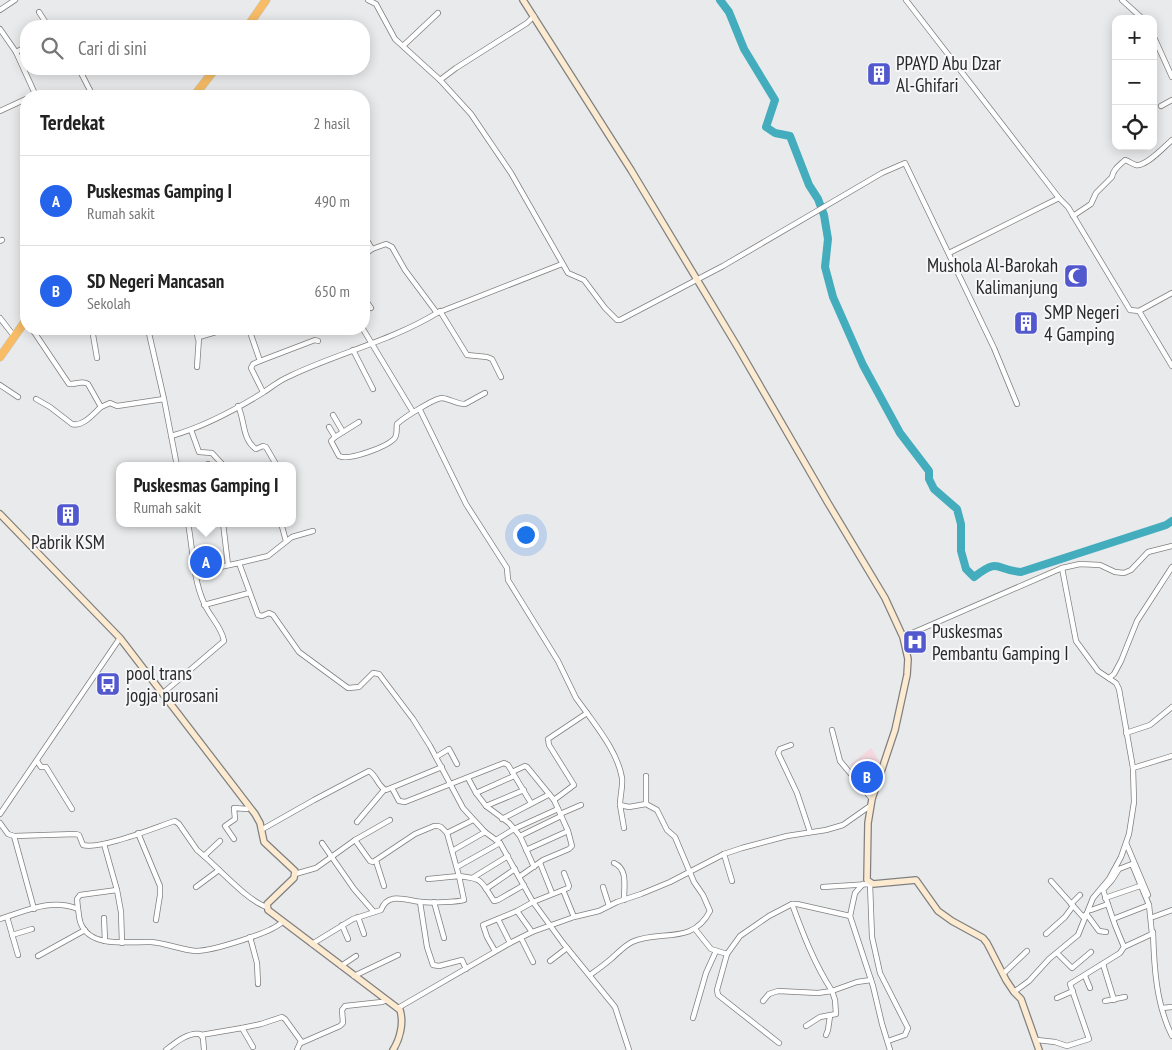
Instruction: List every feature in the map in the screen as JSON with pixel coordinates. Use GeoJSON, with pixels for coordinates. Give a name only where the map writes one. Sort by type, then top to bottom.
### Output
{"type":"FeatureCollection","features":[{"type":"Feature","properties":{"kind":"highway"},"geometry":{"type":"LineString","coordinates":[[252,20],[266,0]]}},
{"type":"Feature","properties":{"kind":"highway"},"geometry":{"type":"LineString","coordinates":[[199,90],[211,75]]}},
{"type":"Feature","properties":{"kind":"highway"},"geometry":{"type":"LineString","coordinates":[[0,357],[20,328]]}},
{"type":"Feature","properties":{"kind":"street"},"geometry":{"type":"LineString","coordinates":[[0,10],[15,0]]}},
{"type":"Feature","properties":{"kind":"street"},"geometry":{"type":"LineString","coordinates":[[368,0],[376,4],[394,37],[440,80],[471,114],[501,157],[568,273],[584,280],[605,308],[617,320],[723,266],[882,173],[906,163],[998,357],[1017,404]]}},
{"type":"Feature","properties":{"kind":"street"},"geometry":{"type":"LineString","coordinates":[[523,0],[697,278],[885,598],[903,637],[908,659],[907,675],[895,730],[872,799],[868,822],[872,937],[880,973],[908,1028],[905,1035],[888,1042]]}},
{"type":"Feature","properties":{"kind":"street"},"geometry":{"type":"LineString","coordinates":[[915,0],[908,2],[1059,198],[1065,203],[1130,310],[1139,311],[1172,293]]}},
{"type":"Feature","properties":{"kind":"street"},"geometry":{"type":"LineString","coordinates":[[1122,0],[1139,15]]}},
{"type":"Feature","properties":{"kind":"street"},"geometry":{"type":"LineString","coordinates":[[39,12],[44,20]]}},
{"type":"Feature","properties":{"kind":"street"},"geometry":{"type":"LineString","coordinates":[[403,46],[438,13]]}},
{"type":"Feature","properties":{"kind":"street"},"geometry":{"type":"LineString","coordinates":[[440,80],[527,23],[534,16]]}},
{"type":"Feature","properties":{"kind":"street"},"geometry":{"type":"LineString","coordinates":[[0,29],[16,52],[20,62]]}},
{"type":"Feature","properties":{"kind":"street"},"geometry":{"type":"LineString","coordinates":[[1157,44],[1172,77]]}},
{"type":"Feature","properties":{"kind":"street"},"geometry":{"type":"LineString","coordinates":[[16,52],[20,50]]}},
{"type":"Feature","properties":{"kind":"street"},"geometry":{"type":"LineString","coordinates":[[25,75],[32,90]]}},
{"type":"Feature","properties":{"kind":"street"},"geometry":{"type":"LineString","coordinates":[[82,75],[89,90]]}},
{"type":"Feature","properties":{"kind":"street"},"geometry":{"type":"LineString","coordinates":[[1161,106],[1172,100]]}},
{"type":"Feature","properties":{"kind":"street"},"geometry":{"type":"LineString","coordinates":[[0,112],[20,102]]}},
{"type":"Feature","properties":{"kind":"street"},"geometry":{"type":"LineString","coordinates":[[1073,216],[1091,204],[1096,193],[1109,181],[1117,168],[1126,160],[1140,165],[1147,162],[1172,140]]}},
{"type":"Feature","properties":{"kind":"street"},"geometry":{"type":"LineString","coordinates":[[949,253],[1059,198]]}},
{"type":"Feature","properties":{"kind":"street"},"geometry":{"type":"LineString","coordinates":[[370,246],[372,250],[386,244],[392,247],[405,270],[438,312],[467,355],[492,359],[501,377]]}},
{"type":"Feature","properties":{"kind":"street"},"geometry":{"type":"LineString","coordinates":[[171,436],[191,430],[290,376],[420,323],[438,312],[562,264]]}},
{"type":"Feature","properties":{"kind":"street"},"geometry":{"type":"LineString","coordinates":[[1139,311],[1172,364]]}},
{"type":"Feature","properties":{"kind":"street"},"geometry":{"type":"LineString","coordinates":[[0,318],[14,336]]}},
{"type":"Feature","properties":{"kind":"street"},"geometry":{"type":"LineString","coordinates":[[36,335],[69,384],[82,382],[88,384],[101,407]]}},
{"type":"Feature","properties":{"kind":"street"},"geometry":{"type":"LineString","coordinates":[[93,335],[97,358]]}},
{"type":"Feature","properties":{"kind":"street"},"geometry":{"type":"LineString","coordinates":[[149,335],[176,462]]}},
{"type":"Feature","properties":{"kind":"street"},"geometry":{"type":"LineString","coordinates":[[197,335],[197,367]]}},
{"type":"Feature","properties":{"kind":"street"},"geometry":{"type":"LineString","coordinates":[[198,339],[205,335]]}},
{"type":"Feature","properties":{"kind":"street"},"geometry":{"type":"LineString","coordinates":[[250,335],[260,361]]}},
{"type":"Feature","properties":{"kind":"street"},"geometry":{"type":"LineString","coordinates":[[365,335],[413,412]]}},
{"type":"Feature","properties":{"kind":"street"},"geometry":{"type":"LineString","coordinates":[[263,392],[251,368],[253,364],[315,340],[318,341]]}},
{"type":"Feature","properties":{"kind":"street"},"geometry":{"type":"LineString","coordinates":[[353,350],[373,389]]}},
{"type":"Feature","properties":{"kind":"street"},"geometry":{"type":"LineString","coordinates":[[0,384],[18,397]]}},
{"type":"Feature","properties":{"kind":"street"},"geometry":{"type":"LineString","coordinates":[[359,422],[331,441],[341,457],[347,458],[364,454],[391,441],[395,438],[397,424],[413,412],[440,398],[465,404],[485,393]]}},
{"type":"Feature","properties":{"kind":"street"},"geometry":{"type":"LineString","coordinates":[[36,399],[76,425],[83,423],[101,407],[110,403],[117,406],[164,399]]}},
{"type":"Feature","properties":{"kind":"street"},"geometry":{"type":"LineString","coordinates":[[238,406],[244,421],[244,431],[251,445],[256,449],[263,446],[266,447],[275,462]]}},
{"type":"Feature","properties":{"kind":"street"},"geometry":{"type":"LineString","coordinates":[[420,410],[466,504],[507,568],[508,580],[558,661],[576,698],[611,750],[618,764],[622,777],[620,805],[624,828]]}},
{"type":"Feature","properties":{"kind":"street"},"geometry":{"type":"LineString","coordinates":[[333,415],[343,432]]}},
{"type":"Feature","properties":{"kind":"street"},"geometry":{"type":"LineString","coordinates":[[329,427],[335,437]]}},
{"type":"Feature","properties":{"kind":"street"},"geometry":{"type":"LineString","coordinates":[[191,430],[200,452],[212,453],[220,462]]}},
{"type":"Feature","properties":{"kind":"street"},"geometry":{"type":"LineString","coordinates":[[0,514],[120,638],[258,819],[264,842],[292,868],[295,874]]}},
{"type":"Feature","properties":{"kind":"street"},"geometry":{"type":"LineString","coordinates":[[163,693],[224,641],[222,634],[204,605],[198,588],[189,527]]}},
{"type":"Feature","properties":{"kind":"street"},"geometry":{"type":"LineString","coordinates":[[223,527],[228,565]]}},
{"type":"Feature","properties":{"kind":"street"},"geometry":{"type":"LineString","coordinates":[[283,527],[286,540]]}},
{"type":"Feature","properties":{"kind":"street"},"geometry":{"type":"LineString","coordinates":[[196,572],[268,556],[286,540],[313,531]]}},
{"type":"Feature","properties":{"kind":"street"},"geometry":{"type":"LineString","coordinates":[[903,637],[1062,568],[1080,564],[1100,565],[1115,572],[1124,573],[1131,570],[1148,552],[1172,546]]}},
{"type":"Feature","properties":{"kind":"street"},"geometry":{"type":"LineString","coordinates":[[239,563],[258,615],[271,614],[299,652],[348,688],[359,687],[373,674],[379,674],[413,718],[442,767],[463,808],[485,832],[498,841],[533,902],[615,1007],[629,1050]]}},
{"type":"Feature","properties":{"kind":"street"},"geometry":{"type":"LineString","coordinates":[[1110,678],[1121,662],[1137,621],[1172,567]]}},
{"type":"Feature","properties":{"kind":"street"},"geometry":{"type":"LineString","coordinates":[[1014,992],[1029,981],[1057,952],[1078,935],[1093,898],[1109,879],[1121,856],[1130,834],[1134,802],[1133,768],[1119,690],[1116,683],[1098,671],[1076,641],[1062,568]]}},
{"type":"Feature","properties":{"kind":"street"},"geometry":{"type":"LineString","coordinates":[[204,605],[249,593]]}},
{"type":"Feature","properties":{"kind":"street"},"geometry":{"type":"LineString","coordinates":[[0,814],[120,638]]}},
{"type":"Feature","properties":{"kind":"street"},"geometry":{"type":"LineString","coordinates":[[1126,733],[1150,725],[1172,707]]}},
{"type":"Feature","properties":{"kind":"street"},"geometry":{"type":"LineString","coordinates":[[554,800],[574,785],[549,745],[548,739],[587,713]]}},
{"type":"Feature","properties":{"kind":"street"},"geometry":{"type":"LineString","coordinates":[[832,730],[840,761],[872,799]]}},
{"type":"Feature","properties":{"kind":"street"},"geometry":{"type":"LineString","coordinates":[[791,745],[780,749],[778,753],[797,793],[810,832]]}},
{"type":"Feature","properties":{"kind":"street"},"geometry":{"type":"LineString","coordinates":[[436,757],[450,749],[457,764]]}},
{"type":"Feature","properties":{"kind":"street"},"geometry":{"type":"LineString","coordinates":[[1133,768],[1172,756]]}},
{"type":"Feature","properties":{"kind":"street"},"geometry":{"type":"LineString","coordinates":[[37,761],[41,767],[46,767],[72,809]]}},
{"type":"Feature","properties":{"kind":"street"},"geometry":{"type":"LineString","coordinates":[[392,788],[402,803],[504,763],[508,765],[531,803]]}},
{"type":"Feature","properties":{"kind":"street"},"geometry":{"type":"LineString","coordinates":[[476,793],[526,766],[554,800],[568,831],[572,846],[543,860],[519,877]]}},
{"type":"Feature","properties":{"kind":"street"},"geometry":{"type":"LineString","coordinates":[[358,822],[384,790],[442,767]]}},
{"type":"Feature","properties":{"kind":"street"},"geometry":{"type":"LineString","coordinates":[[261,830],[369,771],[384,790]]}},
{"type":"Feature","properties":{"kind":"street"},"geometry":{"type":"LineString","coordinates":[[646,776],[646,804]]}},
{"type":"Feature","properties":{"kind":"street"},"geometry":{"type":"LineString","coordinates":[[468,778],[486,806],[514,828],[520,836],[534,867]]}},
{"type":"Feature","properties":{"kind":"street"},"geometry":{"type":"LineString","coordinates":[[486,806],[524,790]]}},
{"type":"Feature","properties":{"kind":"street"},"geometry":{"type":"LineString","coordinates":[[502,819],[548,795]]}},
{"type":"Feature","properties":{"kind":"street"},"geometry":{"type":"LineString","coordinates":[[590,975],[631,942],[683,933],[695,929],[710,911],[703,895],[697,888],[674,837],[667,830],[658,810],[646,804],[629,807],[620,805]]}},
{"type":"Feature","properties":{"kind":"street"},"geometry":{"type":"LineString","coordinates":[[520,836],[581,805]]}},
{"type":"Feature","properties":{"kind":"street"},"geometry":{"type":"LineString","coordinates":[[234,839],[225,826],[234,819],[234,808],[247,809],[248,806]]}},
{"type":"Feature","properties":{"kind":"street"},"geometry":{"type":"LineString","coordinates":[[398,1008],[495,951],[532,932],[574,916],[599,911],[670,882],[724,854],[760,843],[843,825],[870,806]]}},
{"type":"Feature","properties":{"kind":"street"},"geometry":{"type":"LineString","coordinates":[[457,866],[498,841],[514,828],[558,808]]}},
{"type":"Feature","properties":{"kind":"street"},"geometry":{"type":"LineString","coordinates":[[267,907],[270,900],[294,878],[295,874],[316,868],[356,840],[390,820]]}},
{"type":"Feature","properties":{"kind":"street"},"geometry":{"type":"LineString","coordinates":[[447,833],[473,820]]}},
{"type":"Feature","properties":{"kind":"street"},"geometry":{"type":"LineString","coordinates":[[0,823],[6,831],[14,836],[76,834],[85,846],[104,844],[176,821],[197,850],[255,901],[267,907],[271,914],[398,1008],[401,1014],[401,1025],[393,1050]]}},
{"type":"Feature","properties":{"kind":"street"},"geometry":{"type":"LineString","coordinates":[[312,944],[358,917],[380,910],[386,901],[390,899],[406,898],[420,902],[461,902],[464,900],[457,866],[447,833],[441,827],[434,826],[415,834],[376,861],[370,861],[356,840]]}},
{"type":"Feature","properties":{"kind":"street"},"geometry":{"type":"LineString","coordinates":[[0,831],[6,831]]}},
{"type":"Feature","properties":{"kind":"street"},"geometry":{"type":"LineString","coordinates":[[526,850],[568,831]]}},
{"type":"Feature","properties":{"kind":"street"},"geometry":{"type":"LineString","coordinates":[[452,851],[485,832]]}},
{"type":"Feature","properties":{"kind":"street"},"geometry":{"type":"LineString","coordinates":[[138,833],[160,886],[156,920]]}},
{"type":"Feature","properties":{"kind":"street"},"geometry":{"type":"LineString","coordinates":[[14,836],[34,909]]}},
{"type":"Feature","properties":{"kind":"street"},"geometry":{"type":"LineString","coordinates":[[204,856],[220,841]]}},
{"type":"Feature","properties":{"kind":"street"},"geometry":{"type":"LineString","coordinates":[[1126,843],[1151,903],[1154,956],[1162,1008],[1172,1036]]}},
{"type":"Feature","properties":{"kind":"street"},"geometry":{"type":"LineString","coordinates":[[104,844],[117,890],[121,912],[122,943]]}},
{"type":"Feature","properties":{"kind":"street"},"geometry":{"type":"LineString","coordinates":[[322,844],[354,889],[374,912]]}},
{"type":"Feature","properties":{"kind":"street"},"geometry":{"type":"LineString","coordinates":[[724,854],[732,881]]}},
{"type":"Feature","properties":{"kind":"street"},"geometry":{"type":"LineString","coordinates":[[474,877],[508,856]]}},
{"type":"Feature","properties":{"kind":"street"},"geometry":{"type":"LineString","coordinates":[[376,861],[384,886]]}},
{"type":"Feature","properties":{"kind":"street"},"geometry":{"type":"LineString","coordinates":[[540,863],[552,894]]}},
{"type":"Feature","properties":{"kind":"street"},"geometry":{"type":"LineString","coordinates":[[614,863],[619,865],[624,871],[624,900]]}},
{"type":"Feature","properties":{"kind":"street"},"geometry":{"type":"LineString","coordinates":[[1037,1040],[1055,1042],[1067,1046],[1089,1039],[1070,984],[1120,953],[1124,947],[1152,934],[1149,905],[1132,864],[1118,870],[1104,889],[1105,898],[1124,947]]}},
{"type":"Feature","properties":{"kind":"street"},"geometry":{"type":"LineString","coordinates":[[486,889],[515,869]]}},
{"type":"Feature","properties":{"kind":"street"},"geometry":{"type":"LineString","coordinates":[[196,887],[219,870]]}},
{"type":"Feature","properties":{"kind":"street"},"geometry":{"type":"LineString","coordinates":[[495,951],[483,927],[485,924],[563,890],[569,886],[564,873]]}},
{"type":"Feature","properties":{"kind":"street"},"geometry":{"type":"LineString","coordinates":[[428,879],[459,876],[474,877],[480,880],[496,901],[524,885]]}},
{"type":"Feature","properties":{"kind":"street"},"geometry":{"type":"LineString","coordinates":[[890,1050],[871,980],[850,916],[855,894],[862,885],[869,881],[886,884],[910,879],[916,880],[938,911],[983,938],[1014,992],[1025,1006],[1039,1050]]}},
{"type":"Feature","properties":{"kind":"street"},"geometry":{"type":"LineString","coordinates":[[1051,881],[1072,905],[1085,916],[1088,916],[1099,931],[1106,932]]}},
{"type":"Feature","properties":{"kind":"street"},"geometry":{"type":"LineString","coordinates":[[823,887],[862,885]]}},
{"type":"Feature","properties":{"kind":"street"},"geometry":{"type":"LineString","coordinates":[[1105,898],[1140,886]]}},
{"type":"Feature","properties":{"kind":"street"},"geometry":{"type":"LineString","coordinates":[[602,887],[609,906]]}},
{"type":"Feature","properties":{"kind":"street"},"geometry":{"type":"LineString","coordinates":[[117,890],[80,895],[77,898],[80,923],[85,930],[96,938],[122,943],[152,942],[198,951],[250,937],[277,927],[282,922]]}},
{"type":"Feature","properties":{"kind":"street"},"geometry":{"type":"LineString","coordinates":[[563,890],[574,916]]}},
{"type":"Feature","properties":{"kind":"street"},"geometry":{"type":"LineString","coordinates":[[1046,934],[1065,917],[1080,895]]}},
{"type":"Feature","properties":{"kind":"street"},"geometry":{"type":"LineString","coordinates":[[420,902],[432,963],[437,966],[462,960],[466,969]]}},
{"type":"Feature","properties":{"kind":"street"},"geometry":{"type":"LineString","coordinates":[[434,902],[444,938]]}},
{"type":"Feature","properties":{"kind":"street"},"geometry":{"type":"LineString","coordinates":[[0,919],[56,904],[66,905],[78,910]]}},
{"type":"Feature","properties":{"kind":"street"},"geometry":{"type":"LineString","coordinates":[[779,1043],[718,995],[717,990],[727,954],[740,936],[769,916],[792,904],[803,904],[850,916]]}},
{"type":"Feature","properties":{"kind":"street"},"geometry":{"type":"LineString","coordinates":[[792,904],[807,944],[821,974],[832,991],[837,1012],[834,1016],[820,1017],[806,1026]]}},
{"type":"Feature","properties":{"kind":"street"},"geometry":{"type":"LineString","coordinates":[[1091,910],[1108,904]]}},
{"type":"Feature","properties":{"kind":"street"},"geometry":{"type":"LineString","coordinates":[[1113,919],[1149,905]]}},
{"type":"Feature","properties":{"kind":"street"},"geometry":{"type":"LineString","coordinates":[[1153,917],[1172,910]]}},
{"type":"Feature","properties":{"kind":"street"},"geometry":{"type":"LineString","coordinates":[[517,911],[532,932]]}},
{"type":"Feature","properties":{"kind":"street"},"geometry":{"type":"LineString","coordinates":[[7,917],[18,955]]}},
{"type":"Feature","properties":{"kind":"street"},"geometry":{"type":"LineString","coordinates":[[358,917],[364,934]]}},
{"type":"Feature","properties":{"kind":"street"},"geometry":{"type":"LineString","coordinates":[[104,918],[105,941]]}},
{"type":"Feature","properties":{"kind":"street"},"geometry":{"type":"LineString","coordinates":[[498,919],[510,943]]}},
{"type":"Feature","properties":{"kind":"street"},"geometry":{"type":"LineString","coordinates":[[342,926],[348,939]]}},
{"type":"Feature","properties":{"kind":"street"},"geometry":{"type":"LineString","coordinates":[[12,935],[32,929]]}},
{"type":"Feature","properties":{"kind":"street"},"geometry":{"type":"LineString","coordinates":[[695,929],[711,949],[727,954]]}},
{"type":"Feature","properties":{"kind":"street"},"geometry":{"type":"LineString","coordinates":[[38,956],[85,930]]}},
{"type":"Feature","properties":{"kind":"street"},"geometry":{"type":"LineString","coordinates":[[250,937],[257,963],[258,984]]}},
{"type":"Feature","properties":{"kind":"street"},"geometry":{"type":"LineString","coordinates":[[521,938],[533,962]]}},
{"type":"Feature","properties":{"kind":"street"},"geometry":{"type":"LineString","coordinates":[[550,961],[568,948]]}},
{"type":"Feature","properties":{"kind":"street"},"geometry":{"type":"LineString","coordinates":[[693,1018],[706,973],[716,951]]}},
{"type":"Feature","properties":{"kind":"street"},"geometry":{"type":"LineString","coordinates":[[1004,973],[1027,951]]}},
{"type":"Feature","properties":{"kind":"street"},"geometry":{"type":"LineString","coordinates":[[1057,952],[1070,967],[1073,967],[1091,952]]}},
{"type":"Feature","properties":{"kind":"street"},"geometry":{"type":"LineString","coordinates":[[354,976],[398,955]]}},
{"type":"Feature","properties":{"kind":"street"},"geometry":{"type":"LineString","coordinates":[[341,966],[356,956]]}},
{"type":"Feature","properties":{"kind":"street"},"geometry":{"type":"LineString","coordinates":[[1103,964],[1114,1000]]}},
{"type":"Feature","properties":{"kind":"street"},"geometry":{"type":"LineString","coordinates":[[1085,976],[1090,988]]}},
{"type":"Feature","properties":{"kind":"street"},"geometry":{"type":"LineString","coordinates":[[763,1001],[769,994],[778,992],[818,993],[871,980]]}},
{"type":"Feature","properties":{"kind":"street"},"geometry":{"type":"LineString","coordinates":[[1057,998],[1073,991]]}},
{"type":"Feature","properties":{"kind":"street"},"geometry":{"type":"LineString","coordinates":[[1105,1001],[1125,997]]}},
{"type":"Feature","properties":{"kind":"street"},"geometry":{"type":"LineString","coordinates":[[297,1050],[302,1043],[340,1026],[343,1023],[342,1010],[345,1006],[386,1000]]}},
{"type":"Feature","properties":{"kind":"street"},"geometry":{"type":"LineString","coordinates":[[1162,1008],[1172,1007]]}},
{"type":"Feature","properties":{"kind":"street"},"geometry":{"type":"LineString","coordinates":[[826,1035],[830,1016]]}},
{"type":"Feature","properties":{"kind":"street"},"geometry":{"type":"LineString","coordinates":[[166,1050],[192,1034],[197,1033],[201,1035],[242,1028],[282,1017],[302,1043]]}},
{"type":"Feature","properties":{"kind":"street"},"geometry":{"type":"LineString","coordinates":[[242,1028],[253,1047]]}},
{"type":"Feature","properties":{"kind":"street"},"geometry":{"type":"LineString","coordinates":[[201,1035],[204,1050]]}},
{"type":"Feature","properties":{"kind":"shaded area"},"geometry":{"type":"Polygon","coordinates":[[[871,748],[881,764],[870,790],[850,765],[871,748]]]}},
{"type":"Feature","properties":{"kind":"waterway"},"geometry":{"type":"LineString","coordinates":[[720,0],[729,12],[744,49],[775,100],[766,127],[775,133],[790,136],[809,185],[818,199],[824,215],[828,239],[825,267],[833,297],[863,365],[900,433],[929,471],[929,479],[934,489],[957,509],[961,524],[961,551],[966,569],[974,577],[993,566],[1021,572],[1166,525],[1172,521]]}},
{"type":"Feature","properties":{"kind":"place","name":"PPAYD Abu Dzar Al-Ghifari"},"geometry":{"type":"Point","coordinates":[879,74]}},
{"type":"Feature","properties":{"kind":"place","name":"Mushola Al-Barokah Kalimanjung"},"geometry":{"type":"Point","coordinates":[1076,276]}},
{"type":"Feature","properties":{"kind":"place","name":"SMP Negeri 4 Gamping"},"geometry":{"type":"Point","coordinates":[1026,323]}},
{"type":"Feature","properties":{"kind":"place","name":"Pabrik KSM"},"geometry":{"type":"Point","coordinates":[68,515]}},
{"type":"Feature","properties":{"kind":"place","name":"Puskesmas Gamping I"},"geometry":{"type":"Point","coordinates":[206,562]}},
{"type":"Feature","properties":{"kind":"place","name":"Puskesmas Pembantu Gamping I"},"geometry":{"type":"Point","coordinates":[915,642]}},
{"type":"Feature","properties":{"kind":"place","name":"pool trans jogja purosani"},"geometry":{"type":"Point","coordinates":[108,684]}},
{"type":"Feature","properties":{"kind":"place","name":"SD Negeri Mancasan"},"geometry":{"type":"Point","coordinates":[867,777]}}]}
